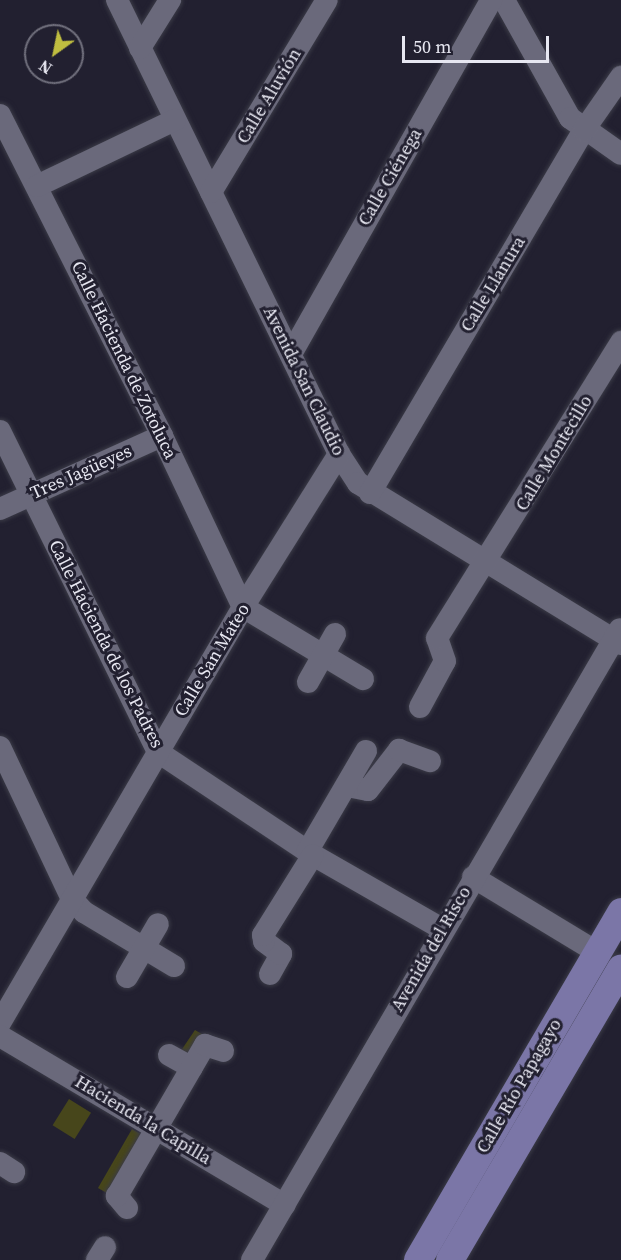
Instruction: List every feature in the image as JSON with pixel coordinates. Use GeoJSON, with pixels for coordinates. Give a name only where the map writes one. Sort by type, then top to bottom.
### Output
{"type":"FeatureCollection","features":[{"type":"Feature","properties":{"kind":"main road","name":"Calle Río Papagayo"},"geometry":{"type":"LineString","coordinates":[[418,1260],[621,912]]}},
{"type":"Feature","properties":{"kind":"main road","name":"Calle Río Papagayo"},"geometry":{"type":"LineString","coordinates":[[450,1260],[621,968]]}},
{"type":"Feature","properties":{"kind":"street","name":"Avenida San Claudio"},"geometry":{"type":"LineString","coordinates":[[117,0],[339,454],[358,483],[370,493],[486,564],[618,637]]}},
{"type":"Feature","properties":{"kind":"street"},"geometry":{"type":"LineString","coordinates":[[140,48],[170,0]]}},
{"type":"Feature","properties":{"kind":"street","name":"Calle Aluvión"},"geometry":{"type":"LineString","coordinates":[[211,192],[327,0]]}},
{"type":"Feature","properties":{"kind":"street","name":"Calle Ciénega"},"geometry":{"type":"LineString","coordinates":[[291,354],[491,0]]}},
{"type":"Feature","properties":{"kind":"street"},"geometry":{"type":"LineString","coordinates":[[504,0],[561,104],[584,130],[621,154]]}},
{"type":"Feature","properties":{"kind":"street","name":"Calle Llanura"},"geometry":{"type":"LineString","coordinates":[[370,493],[584,130],[621,76]]}},
{"type":"Feature","properties":{"kind":"street","name":"Calle Hacienda de Zotoluca"},"geometry":{"type":"LineString","coordinates":[[0,115],[162,436],[243,608]]}},
{"type":"Feature","properties":{"kind":"street"},"geometry":{"type":"LineString","coordinates":[[37,186],[175,120]]}},
{"type":"Feature","properties":{"kind":"street","name":"Calle Montecillo"},"geometry":{"type":"LineString","coordinates":[[420,707],[445,661],[437,638],[486,564],[621,342]]}},
{"type":"Feature","properties":{"kind":"street","name":"Calle Hacienda de los Padres"},"geometry":{"type":"LineString","coordinates":[[0,431],[158,752],[310,854],[442,930]]}},
{"type":"Feature","properties":{"kind":"street","name":"Tres Jagüeyes"},"geometry":{"type":"LineString","coordinates":[[0,509],[162,436]]}},
{"type":"Feature","properties":{"kind":"street","name":"Calle San Mateo"},"geometry":{"type":"LineString","coordinates":[[0,1023],[243,608],[339,454]]}},
{"type":"Feature","properties":{"kind":"street"},"geometry":{"type":"LineString","coordinates":[[243,608],[363,679]]}},
{"type":"Feature","properties":{"kind":"street"},"geometry":{"type":"LineString","coordinates":[[308,682],[335,634]]}},
{"type":"Feature","properties":{"kind":"street","name":"Avenida del Risco"},"geometry":{"type":"LineString","coordinates":[[252,1260],[473,877],[618,637]]}},
{"type":"Feature","properties":{"kind":"street"},"geometry":{"type":"LineString","coordinates":[[0,747],[72,899],[84,912],[174,966]]}},
{"type":"Feature","properties":{"kind":"street"},"geometry":{"type":"LineString","coordinates":[[347,786],[368,790],[399,750],[430,761]]}},
{"type":"Feature","properties":{"kind":"street"},"geometry":{"type":"LineString","coordinates":[[270,974],[281,954],[263,938],[366,752]]}},
{"type":"Feature","properties":{"kind":"street"},"geometry":{"type":"LineString","coordinates":[[473,877],[597,952]]}},
{"type":"Feature","properties":{"kind":"street"},"geometry":{"type":"LineString","coordinates":[[127,977],[158,924]]}},
{"type":"Feature","properties":{"kind":"street","name":"Hacienda la Capilla"},"geometry":{"type":"LineString","coordinates":[[0,1036],[285,1205]]}},
{"type":"Feature","properties":{"kind":"street"},"geometry":{"type":"LineString","coordinates":[[122,1203],[157,1128],[207,1043],[223,1051]]}},
{"type":"Feature","properties":{"kind":"street"},"geometry":{"type":"LineString","coordinates":[[169,1055],[192,1068]]}},
{"type":"Feature","properties":{"kind":"shaded area"},"geometry":{"type":"Polygon","coordinates":[[[195,1030],[207,1037],[189,1067],[176,1058],[195,1030]]]}},
{"type":"Feature","properties":{"kind":"shaded area"},"geometry":{"type":"Polygon","coordinates":[[[69,1099],[91,1113],[75,1139],[53,1125],[69,1099]]]}},
{"type":"Feature","properties":{"kind":"shaded area"},"geometry":{"type":"Polygon","coordinates":[[[132,1129],[146,1137],[112,1196],[98,1188],[132,1129]]]}}]}
